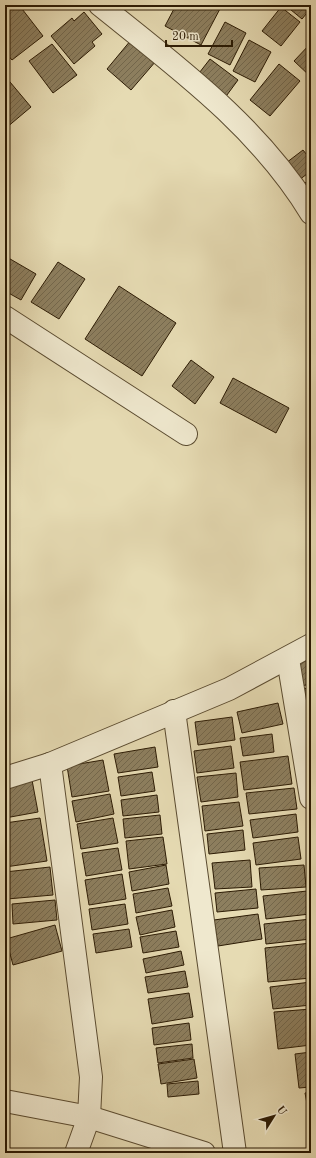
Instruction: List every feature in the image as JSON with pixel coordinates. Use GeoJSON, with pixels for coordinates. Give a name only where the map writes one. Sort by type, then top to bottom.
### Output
{"type":"FeatureCollection","features":[{"type":"Feature","properties":{"kind":"street"},"geometry":{"type":"LineString","coordinates":[[100,5],[149,43],[233,116],[274,160],[311,213]]}},
{"type":"Feature","properties":{"kind":"street"},"geometry":{"type":"LineString","coordinates":[[5,318],[186,434]]}},
{"type":"Feature","properties":{"kind":"street"},"geometry":{"type":"LineString","coordinates":[[5,778],[50,764],[229,689],[311,645]]}},
{"type":"Feature","properties":{"kind":"street"},"geometry":{"type":"LineString","coordinates":[[288,658],[311,798]]}},
{"type":"Feature","properties":{"kind":"street"},"geometry":{"type":"LineString","coordinates":[[174,711],[235,1153]]}},
{"type":"Feature","properties":{"kind":"street"},"geometry":{"type":"LineString","coordinates":[[50,764],[91,1077],[89,1117],[76,1153]]}},
{"type":"Feature","properties":{"kind":"street"},"geometry":{"type":"LineString","coordinates":[[5,1101],[89,1117],[204,1153]]}},
{"type":"Feature","properties":{"kind":"building"},"geometry":{"type":"Polygon","coordinates":[[[5,5],[19,5],[43,36],[12,60],[5,52],[5,5]]]}},
{"type":"Feature","properties":{"kind":"building"},"geometry":{"type":"Polygon","coordinates":[[[176,5],[222,5],[201,45],[165,26],[176,5]]]}},
{"type":"Feature","properties":{"kind":"building"},"geometry":{"type":"Polygon","coordinates":[[[285,5],[311,5],[311,8],[302,19],[285,5]]]}},
{"type":"Feature","properties":{"kind":"building"},"geometry":{"type":"Polygon","coordinates":[[[281,7],[300,22],[281,46],[262,31],[281,7]]]}},
{"type":"Feature","properties":{"kind":"building"},"geometry":{"type":"Polygon","coordinates":[[[84,12],[102,34],[92,42],[95,46],[74,64],[51,36],[72,18],[74,21],[84,12]]]}},
{"type":"Feature","properties":{"kind":"building"},"geometry":{"type":"Polygon","coordinates":[[[225,22],[246,33],[230,65],[208,54],[225,22]]]}},
{"type":"Feature","properties":{"kind":"building"},"geometry":{"type":"Polygon","coordinates":[[[131,40],[156,61],[131,90],[107,69],[131,40]]]}},
{"type":"Feature","properties":{"kind":"building"},"geometry":{"type":"Polygon","coordinates":[[[249,40],[271,52],[255,82],[233,71],[249,40]]]}},
{"type":"Feature","properties":{"kind":"building"},"geometry":{"type":"Polygon","coordinates":[[[311,43],[311,77],[294,61],[311,43]]]}},
{"type":"Feature","properties":{"kind":"building"},"geometry":{"type":"Polygon","coordinates":[[[52,44],[77,75],[53,93],[29,61],[52,44]]]}},
{"type":"Feature","properties":{"kind":"building"},"geometry":{"type":"Polygon","coordinates":[[[210,59],[238,80],[224,99],[196,77],[210,59]]]}},
{"type":"Feature","properties":{"kind":"building"},"geometry":{"type":"Polygon","coordinates":[[[279,64],[300,81],[270,116],[250,100],[279,64]]]}},
{"type":"Feature","properties":{"kind":"building"},"geometry":{"type":"Polygon","coordinates":[[[5,76],[31,107],[6,128],[5,127],[5,76]]]}},
{"type":"Feature","properties":{"kind":"building"},"geometry":{"type":"Polygon","coordinates":[[[303,150],[311,160],[311,171],[295,183],[282,166],[303,150]]]}},
{"type":"Feature","properties":{"kind":"building"},"geometry":{"type":"Polygon","coordinates":[[[311,178],[311,199],[299,188],[311,178]]]}},
{"type":"Feature","properties":{"kind":"building"},"geometry":{"type":"Polygon","coordinates":[[[5,256],[36,274],[21,300],[5,291],[5,256]]]}},
{"type":"Feature","properties":{"kind":"building"},"geometry":{"type":"Polygon","coordinates":[[[58,262],[85,279],[59,319],[31,302],[58,262]]]}},
{"type":"Feature","properties":{"kind":"building"},"geometry":{"type":"Polygon","coordinates":[[[119,286],[176,323],[142,376],[85,339],[119,286]]]}},
{"type":"Feature","properties":{"kind":"building"},"geometry":{"type":"Polygon","coordinates":[[[191,360],[214,377],[195,404],[172,386],[191,360]]]}},
{"type":"Feature","properties":{"kind":"building"},"geometry":{"type":"Polygon","coordinates":[[[233,378],[289,408],[276,433],[220,403],[233,378]]]}},
{"type":"Feature","properties":{"kind":"building"},"geometry":{"type":"Polygon","coordinates":[[[311,655],[311,684],[301,686],[296,658],[311,655]]]}},
{"type":"Feature","properties":{"kind":"building"},"geometry":{"type":"Polygon","coordinates":[[[311,688],[311,708],[302,709],[300,689],[311,688]]]}},
{"type":"Feature","properties":{"kind":"building"},"geometry":{"type":"Polygon","coordinates":[[[278,703],[283,724],[242,733],[237,712],[278,703]]]}},
{"type":"Feature","properties":{"kind":"building"},"geometry":{"type":"Polygon","coordinates":[[[232,717],[235,740],[198,745],[195,722],[232,717]]]}},
{"type":"Feature","properties":{"kind":"building"},"geometry":{"type":"Polygon","coordinates":[[[272,734],[274,752],[243,756],[240,738],[272,734]]]}},
{"type":"Feature","properties":{"kind":"building"},"geometry":{"type":"Polygon","coordinates":[[[231,746],[234,768],[197,773],[194,751],[231,746]]]}},
{"type":"Feature","properties":{"kind":"building"},"geometry":{"type":"Polygon","coordinates":[[[155,747],[158,767],[118,773],[114,754],[155,747]]]}},
{"type":"Feature","properties":{"kind":"building"},"geometry":{"type":"Polygon","coordinates":[[[288,756],[292,784],[244,790],[240,762],[288,756]]]}},
{"type":"Feature","properties":{"kind":"building"},"geometry":{"type":"Polygon","coordinates":[[[103,760],[109,791],[72,797],[67,766],[103,760]]]}},
{"type":"Feature","properties":{"kind":"building"},"geometry":{"type":"Polygon","coordinates":[[[152,772],[155,791],[121,796],[118,777],[152,772]]]}},
{"type":"Feature","properties":{"kind":"building"},"geometry":{"type":"Polygon","coordinates":[[[236,773],[238,797],[201,802],[197,777],[236,773]]]}},
{"type":"Feature","properties":{"kind":"building"},"geometry":{"type":"Polygon","coordinates":[[[32,780],[38,812],[5,818],[5,785],[32,780]]]}},
{"type":"Feature","properties":{"kind":"building"},"geometry":{"type":"Polygon","coordinates":[[[294,788],[297,809],[249,814],[246,793],[294,788]]]}},
{"type":"Feature","properties":{"kind":"building"},"geometry":{"type":"Polygon","coordinates":[[[110,794],[114,814],[76,822],[72,801],[110,794]]]}},
{"type":"Feature","properties":{"kind":"building"},"geometry":{"type":"Polygon","coordinates":[[[157,795],[159,812],[123,816],[121,800],[157,795]]]}},
{"type":"Feature","properties":{"kind":"building"},"geometry":{"type":"Polygon","coordinates":[[[239,802],[243,826],[205,831],[202,806],[239,802]]]}},
{"type":"Feature","properties":{"kind":"building"},"geometry":{"type":"Polygon","coordinates":[[[296,814],[298,832],[253,838],[250,820],[296,814]]]}},
{"type":"Feature","properties":{"kind":"building"},"geometry":{"type":"Polygon","coordinates":[[[160,815],[162,834],[125,838],[123,819],[160,815]]]}},
{"type":"Feature","properties":{"kind":"building"},"geometry":{"type":"Polygon","coordinates":[[[40,818],[47,861],[5,867],[5,823],[40,818]]]}},
{"type":"Feature","properties":{"kind":"building"},"geometry":{"type":"Polygon","coordinates":[[[113,818],[118,843],[81,849],[77,824],[113,818]]]}},
{"type":"Feature","properties":{"kind":"building"},"geometry":{"type":"Polygon","coordinates":[[[243,830],[245,850],[209,854],[207,834],[243,830]]]}},
{"type":"Feature","properties":{"kind":"building"},"geometry":{"type":"Polygon","coordinates":[[[163,837],[167,864],[129,869],[126,841],[163,837]]]}},
{"type":"Feature","properties":{"kind":"building"},"geometry":{"type":"Polygon","coordinates":[[[298,837],[301,859],[256,865],[253,843],[298,837]]]}},
{"type":"Feature","properties":{"kind":"building"},"geometry":{"type":"Polygon","coordinates":[[[118,848],[122,870],[86,876],[82,853],[118,848]]]}},
{"type":"Feature","properties":{"kind":"building"},"geometry":{"type":"Polygon","coordinates":[[[250,860],[252,887],[215,889],[212,863],[250,860]]]}},
{"type":"Feature","properties":{"kind":"building"},"geometry":{"type":"Polygon","coordinates":[[[166,865],[169,884],[132,891],[129,872],[166,865]]]}},
{"type":"Feature","properties":{"kind":"building"},"geometry":{"type":"Polygon","coordinates":[[[304,865],[306,887],[261,890],[259,868],[304,865]]]}},
{"type":"Feature","properties":{"kind":"building"},"geometry":{"type":"Polygon","coordinates":[[[50,867],[53,895],[7,899],[5,872],[50,867]]]}},
{"type":"Feature","properties":{"kind":"building"},"geometry":{"type":"Polygon","coordinates":[[[122,874],[126,899],[89,905],[85,880],[122,874]]]}},
{"type":"Feature","properties":{"kind":"building"},"geometry":{"type":"Polygon","coordinates":[[[168,888],[172,906],[136,913],[133,894],[168,888]]]}},
{"type":"Feature","properties":{"kind":"building"},"geometry":{"type":"Polygon","coordinates":[[[256,889],[258,908],[217,912],[215,893],[256,889]]]}},
{"type":"Feature","properties":{"kind":"building"},"geometry":{"type":"Polygon","coordinates":[[[307,891],[310,914],[266,919],[263,896],[307,891]]]}},
{"type":"Feature","properties":{"kind":"building"},"geometry":{"type":"Polygon","coordinates":[[[55,900],[57,920],[13,924],[12,904],[55,900]]]}},
{"type":"Feature","properties":{"kind":"building"},"geometry":{"type":"Polygon","coordinates":[[[125,904],[128,924],[92,930],[89,909],[125,904]]]}},
{"type":"Feature","properties":{"kind":"building"},"geometry":{"type":"Polygon","coordinates":[[[172,910],[175,927],[140,935],[136,917],[172,910]]]}},
{"type":"Feature","properties":{"kind":"building"},"geometry":{"type":"Polygon","coordinates":[[[258,914],[262,939],[218,946],[214,920],[258,914]]]}},
{"type":"Feature","properties":{"kind":"building"},"geometry":{"type":"Polygon","coordinates":[[[311,919],[311,939],[266,944],[264,924],[311,919]]]}},
{"type":"Feature","properties":{"kind":"building"},"geometry":{"type":"Polygon","coordinates":[[[55,925],[62,951],[13,965],[6,939],[55,925]]]}},
{"type":"Feature","properties":{"kind":"building"},"geometry":{"type":"Polygon","coordinates":[[[129,929],[132,947],[96,953],[93,934],[129,929]]]}},
{"type":"Feature","properties":{"kind":"building"},"geometry":{"type":"Polygon","coordinates":[[[176,931],[179,947],[143,953],[140,937],[176,931]]]}},
{"type":"Feature","properties":{"kind":"building"},"geometry":{"type":"Polygon","coordinates":[[[311,943],[311,978],[268,982],[265,948],[311,943]]]}},
{"type":"Feature","properties":{"kind":"building"},"geometry":{"type":"Polygon","coordinates":[[[181,951],[184,965],[146,973],[143,959],[181,951]]]}},
{"type":"Feature","properties":{"kind":"building"},"geometry":{"type":"Polygon","coordinates":[[[185,971],[188,987],[148,993],[145,977],[185,971]]]}},
{"type":"Feature","properties":{"kind":"building"},"geometry":{"type":"Polygon","coordinates":[[[311,982],[311,1005],[273,1009],[270,987],[311,982]]]}},
{"type":"Feature","properties":{"kind":"building"},"geometry":{"type":"Polygon","coordinates":[[[189,993],[193,1017],[152,1024],[148,999],[189,993]]]}},
{"type":"Feature","properties":{"kind":"building"},"geometry":{"type":"Polygon","coordinates":[[[311,1009],[311,1045],[278,1049],[274,1012],[311,1009]]]}},
{"type":"Feature","properties":{"kind":"building"},"geometry":{"type":"Polygon","coordinates":[[[189,1023],[191,1040],[154,1045],[152,1028],[189,1023]]]}},
{"type":"Feature","properties":{"kind":"building"},"geometry":{"type":"Polygon","coordinates":[[[192,1044],[193,1058],[158,1063],[156,1048],[192,1044]]]}},
{"type":"Feature","properties":{"kind":"building"},"geometry":{"type":"Polygon","coordinates":[[[311,1052],[311,1087],[299,1088],[295,1054],[311,1052]]]}},
{"type":"Feature","properties":{"kind":"building"},"geometry":{"type":"Polygon","coordinates":[[[194,1059],[197,1078],[161,1084],[158,1064],[194,1059]]]}},
{"type":"Feature","properties":{"kind":"building"},"geometry":{"type":"Polygon","coordinates":[[[198,1081],[199,1094],[168,1097],[167,1084],[198,1081]]]}},
{"type":"Feature","properties":{"kind":"building"},"geometry":{"type":"Polygon","coordinates":[[[311,1092],[311,1125],[305,1093],[311,1092]]]}}]}
